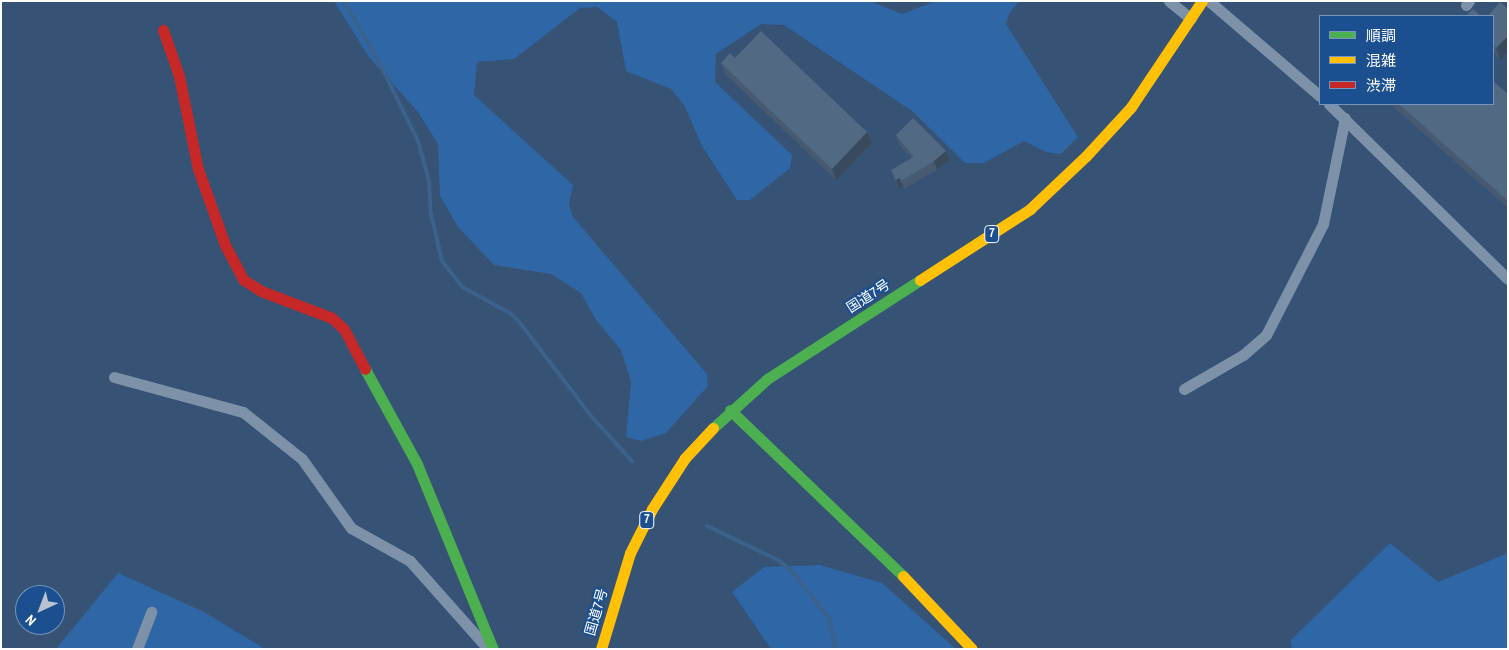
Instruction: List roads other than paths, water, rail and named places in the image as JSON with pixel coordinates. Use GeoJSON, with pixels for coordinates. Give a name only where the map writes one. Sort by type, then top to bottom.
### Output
{"type":"FeatureCollection","features":[{"type":"Feature","properties":{"kind":"main road","name":"国道7号"},"geometry":{"type":"LineString","coordinates":[[601,649],[610,611],[630,553],[652,509],[685,458],[730,410],[767,379],[1030,209],[1086,156],[1130,107],[1202,1]]}},
{"type":"Feature","properties":{"kind":"main road"},"geometry":{"type":"LineString","coordinates":[[163,30],[178,76],[198,169],[230,254],[244,280],[261,291],[332,318],[344,328],[417,464],[493,649]]}},
{"type":"Feature","properties":{"kind":"main road"},"geometry":{"type":"LineString","coordinates":[[730,410],[930,602],[972,649]]}},
{"type":"Feature","properties":{"kind":"street"},"geometry":{"type":"LineString","coordinates":[[1169,1],[1191,19]]}},
{"type":"Feature","properties":{"kind":"street"},"geometry":{"type":"LineString","coordinates":[[1209,1],[1319,95]]}},
{"type":"Feature","properties":{"kind":"street"},"geometry":{"type":"LineString","coordinates":[[1330,105],[1508,279]]}},
{"type":"Feature","properties":{"kind":"street"},"geometry":{"type":"LineString","coordinates":[[1184,389],[1243,355],[1266,335],[1323,224],[1345,118]]}},
{"type":"Feature","properties":{"kind":"street"},"geometry":{"type":"LineString","coordinates":[[114,377],[243,412],[302,459],[351,528],[410,561],[488,649]]}},
{"type":"Feature","properties":{"kind":"street"},"geometry":{"type":"LineString","coordinates":[[137,649],[151,612]]}},
{"type":"Feature","properties":{"kind":"waterway"},"geometry":{"type":"LineString","coordinates":[[344,1],[379,62],[418,141],[429,181],[431,214],[442,261],[462,287],[510,313],[520,323],[591,416],[632,461]]}},
{"type":"Feature","properties":{"kind":"waterway"},"geometry":{"type":"LineString","coordinates":[[707,526],[780,561],[794,574],[829,618],[836,649]]}}]}
